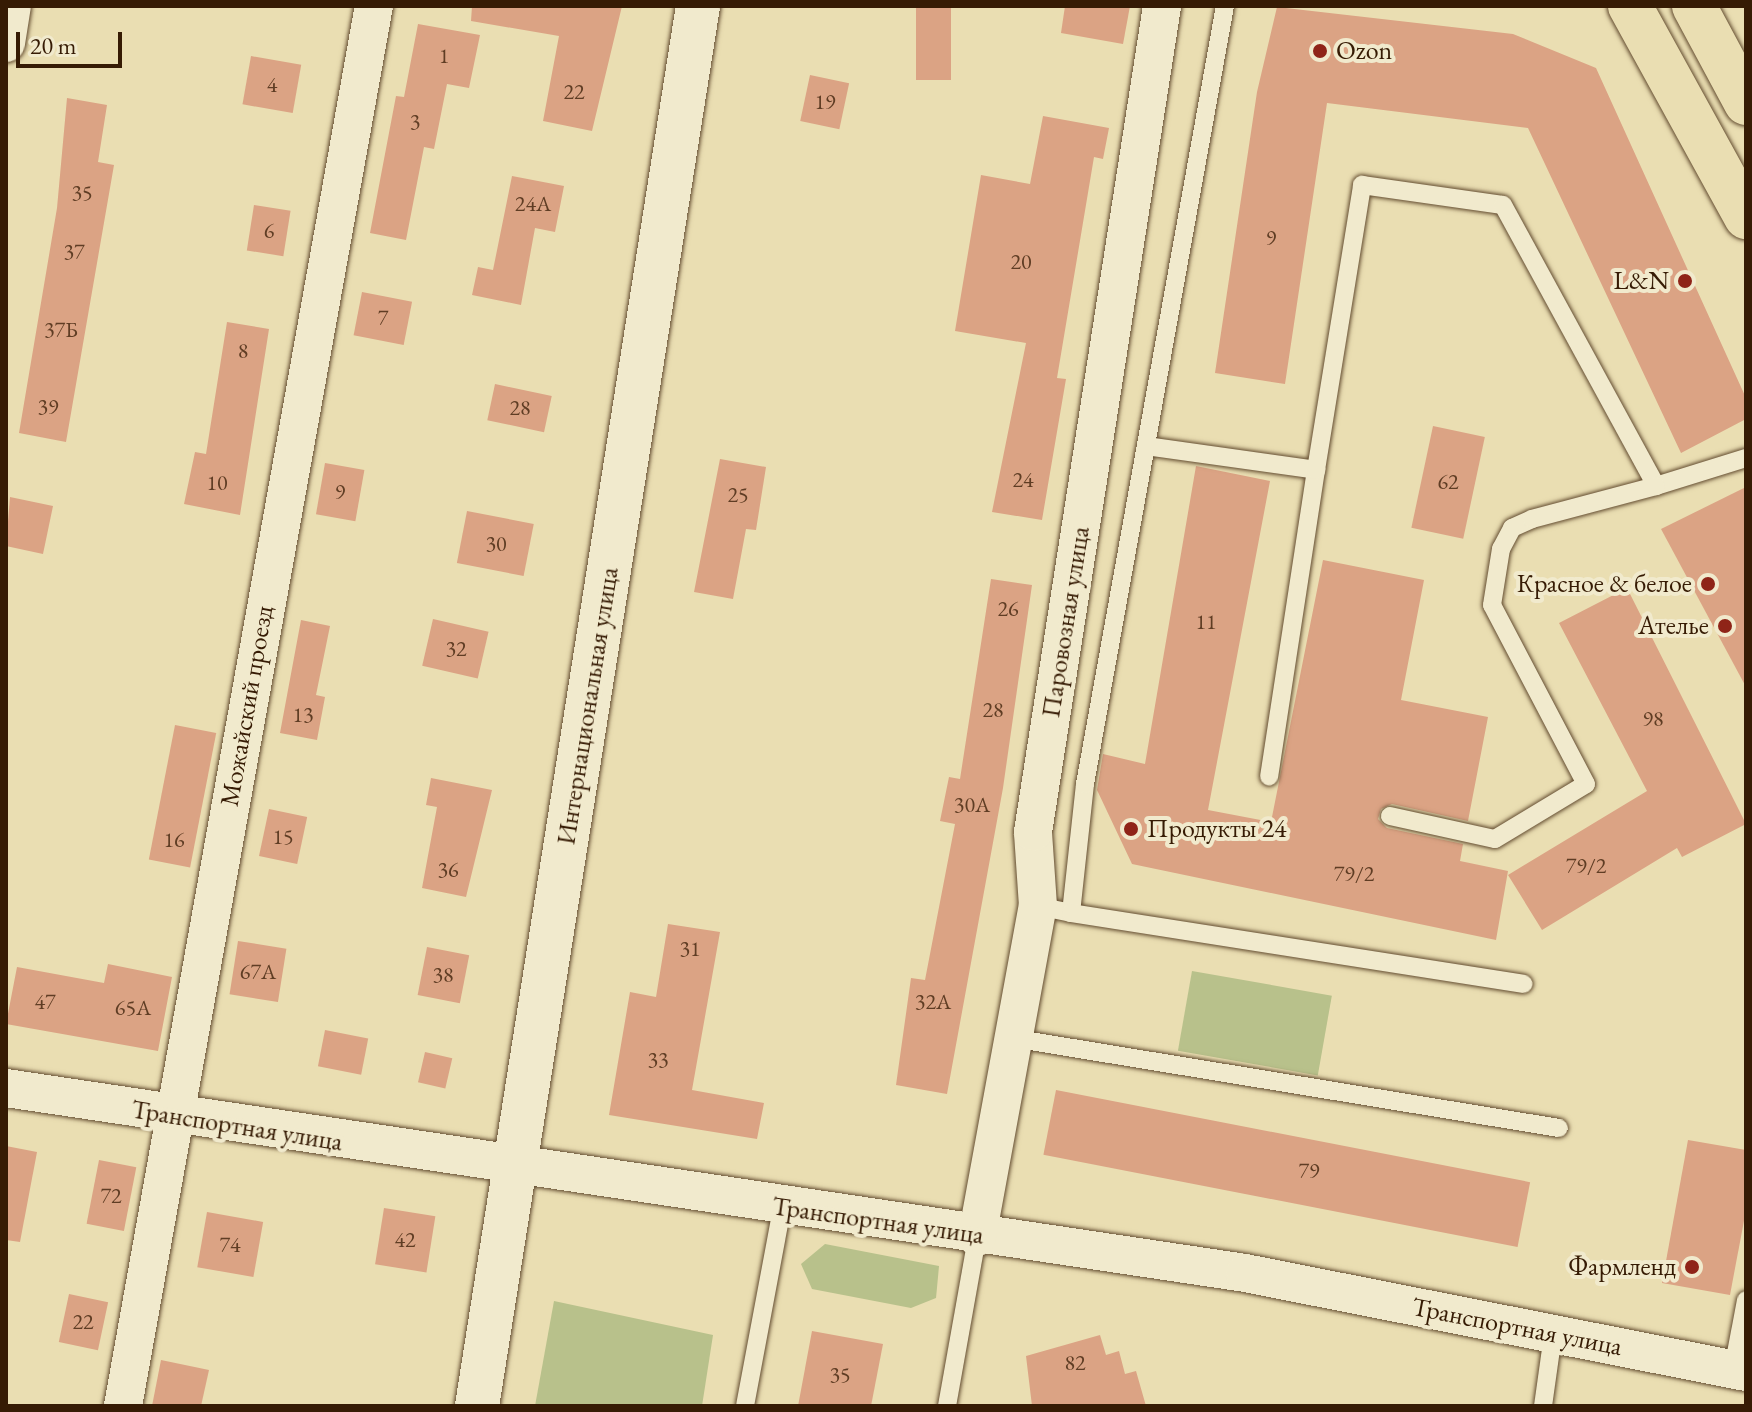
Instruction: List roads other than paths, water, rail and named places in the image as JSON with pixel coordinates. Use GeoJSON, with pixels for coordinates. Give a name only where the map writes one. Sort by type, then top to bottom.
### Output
{"type":"FeatureCollection","features":[{"type":"Feature","properties":{"kind":"main road"},"geometry":{"type":"LineString","coordinates":[[1630,6],[1746,217]]}},
{"type":"Feature","properties":{"kind":"main road"},"geometry":{"type":"LineString","coordinates":[[1694,6],[1746,103]]}},
{"type":"Feature","properties":{"kind":"street"},"geometry":{"type":"LineString","coordinates":[[6,43],[12,6]]}},
{"type":"Feature","properties":{"kind":"street","name":"Можайский проезд"},"geometry":{"type":"LineString","coordinates":[[123,1406],[374,6]]}},
{"type":"Feature","properties":{"kind":"street","name":"Интернациональная улица"},"geometry":{"type":"LineString","coordinates":[[477,1406],[698,6]]}},
{"type":"Feature","properties":{"kind":"street","name":"Паровозная улица"},"geometry":{"type":"LineString","coordinates":[[977,1237],[1018,1039],[1054,910],[1033,832],[1162,6]]}},
{"type":"Feature","properties":{"kind":"street","name":"Транспортная улица"},"geometry":{"type":"LineString","coordinates":[[6,1088],[173,1117],[782,1208],[977,1237],[1045,1241],[1245,1273],[1740,1371]]}},
{"type":"Feature","properties":{"kind":"lane"},"geometry":{"type":"LineString","coordinates":[[1225,6],[1085,784],[1054,910],[1523,984]]}},
{"type":"Feature","properties":{"kind":"lane"},"geometry":{"type":"LineString","coordinates":[[1269,776],[1362,185],[1503,205],[1656,486]]}},
{"type":"Feature","properties":{"kind":"lane"},"geometry":{"type":"LineString","coordinates":[[1146,446],[1316,470]]}},
{"type":"Feature","properties":{"kind":"lane"},"geometry":{"type":"LineString","coordinates":[[1390,816],[1495,839],[1586,784],[1492,605],[1501,549],[1512,528],[1532,519],[1746,458]]}},
{"type":"Feature","properties":{"kind":"lane"},"geometry":{"type":"LineString","coordinates":[[1018,1039],[1559,1128]]}},
{"type":"Feature","properties":{"kind":"lane"},"geometry":{"type":"LineString","coordinates":[[745,1406],[782,1208]]}},
{"type":"Feature","properties":{"kind":"lane"},"geometry":{"type":"LineString","coordinates":[[947,1406],[977,1237]]}},
{"type":"Feature","properties":{"kind":"lane"},"geometry":{"type":"LineString","coordinates":[[1740,1371],[1746,1300]]}},
{"type":"Feature","properties":{"kind":"lane"},"geometry":{"type":"LineString","coordinates":[[1543,1406],[1553,1335]]}},
{"type":"Feature","properties":{"kind":"place","name":"Ozon"},"geometry":{"type":"Point","coordinates":[1320,51]}},
{"type":"Feature","properties":{"kind":"place","name":"L&N"},"geometry":{"type":"Point","coordinates":[1685,281]}},
{"type":"Feature","properties":{"kind":"place","name":"Красное & белое"},"geometry":{"type":"Point","coordinates":[1708,584]}},
{"type":"Feature","properties":{"kind":"place","name":"Ателье"},"geometry":{"type":"Point","coordinates":[1725,626]}},
{"type":"Feature","properties":{"kind":"place","name":"Продукты 24"},"geometry":{"type":"Point","coordinates":[1131,829]}},
{"type":"Feature","properties":{"kind":"place","name":"Фармленд"},"geometry":{"type":"Point","coordinates":[1692,1267]}}]}
